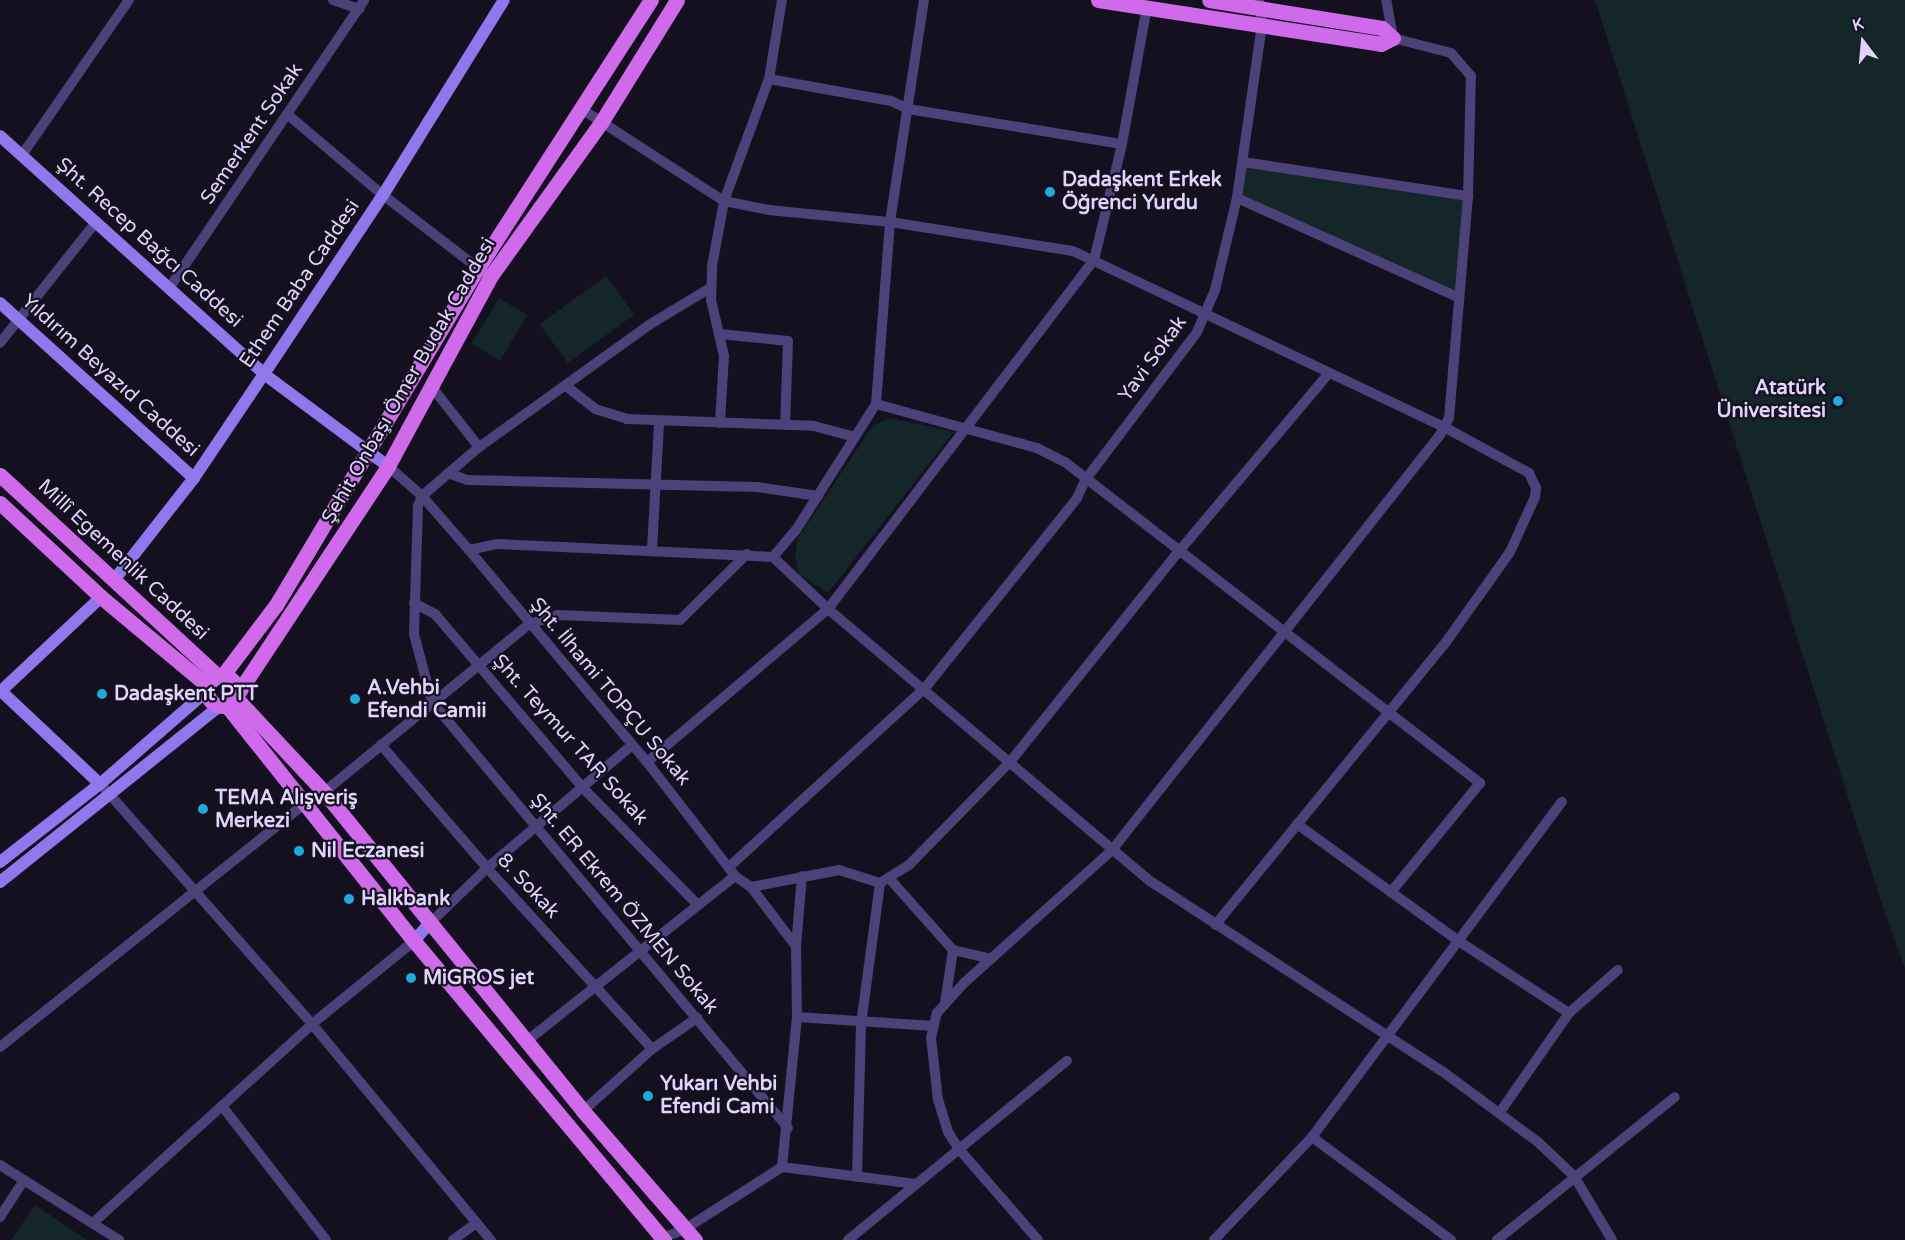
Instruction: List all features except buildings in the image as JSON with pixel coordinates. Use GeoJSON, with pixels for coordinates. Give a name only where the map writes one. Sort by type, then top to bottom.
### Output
{"type":"FeatureCollection","features":[{"type":"Feature","properties":{"kind":"main road","name":"Şehit Onbaşı Ömer Budak Caddesi"},"geometry":{"type":"LineString","coordinates":[[214,682],[276,605],[368,450],[484,273],[580,108],[651,0]]}},
{"type":"Feature","properties":{"kind":"main road","name":"Şehit Onbaşı Ömer Budak Caddesi"},"geometry":{"type":"LineString","coordinates":[[230,701],[252,677],[388,466],[431,386],[484,273],[602,121],[677,0]]}},
{"type":"Feature","properties":{"kind":"main road"},"geometry":{"type":"LineString","coordinates":[[1098,0],[1381,44],[1393,38],[1382,28],[1260,3],[1209,0]]}},
{"type":"Feature","properties":{"kind":"main road","name":"Millî Egemenlik Caddesi"},"geometry":{"type":"LineString","coordinates":[[0,475],[114,580],[214,682]]}},
{"type":"Feature","properties":{"kind":"main road","name":"Millî Egemenlik Caddesi"},"geometry":{"type":"LineString","coordinates":[[0,503],[101,597],[214,682]]}},
{"type":"Feature","properties":{"kind":"main road"},"geometry":{"type":"LineString","coordinates":[[230,701],[212,703],[214,682],[234,681],[230,701],[303,805],[661,1239]]}},
{"type":"Feature","properties":{"kind":"main road"},"geometry":{"type":"LineString","coordinates":[[230,701],[324,792],[429,924],[528,1040],[583,1111],[690,1234]]}},
{"type":"Feature","properties":{"kind":"street"},"geometry":{"type":"LineString","coordinates":[[22,155],[129,0]]}},
{"type":"Feature","properties":{"kind":"street"},"geometry":{"type":"LineString","coordinates":[[333,0],[362,4]]}},
{"type":"Feature","properties":{"kind":"street","name":"Ethem Baba Caddesi"},"geometry":{"type":"LineString","coordinates":[[114,580],[194,478],[264,374],[383,195],[504,0]]}},
{"type":"Feature","properties":{"kind":"street"},"geometry":{"type":"LineString","coordinates":[[720,423],[724,364],[710,288],[724,201],[769,79],[782,0]]}},
{"type":"Feature","properties":{"kind":"street"},"geometry":{"type":"LineString","coordinates":[[773,556],[818,496],[876,404],[890,222],[924,0]]}},
{"type":"Feature","properties":{"kind":"street"},"geometry":{"type":"LineString","coordinates":[[1038,1240],[959,1149],[948,1131],[938,1100],[931,1038],[934,1026],[945,1005],[991,958],[1112,850],[1286,632],[1449,418],[1457,297],[1468,196],[1468,70],[1451,54],[1393,38],[1386,0]]}},
{"type":"Feature","properties":{"kind":"street","name":"Yavi Sokak"},"geometry":{"type":"LineString","coordinates":[[730,866],[925,688],[1077,498],[1086,479],[1184,353],[1206,316],[1237,198],[1262,24],[1260,3]]}},
{"type":"Feature","properties":{"kind":"street","name":"Semerkent Sokak"},"geometry":{"type":"LineString","coordinates":[[170,287],[362,4]]}},
{"type":"Feature","properties":{"kind":"street"},"geometry":{"type":"LineString","coordinates":[[647,762],[828,609],[1094,260],[1122,144],[1147,7]]}},
{"type":"Feature","properties":{"kind":"street"},"geometry":{"type":"LineString","coordinates":[[769,79],[891,101],[908,109],[1122,144]]}},
{"type":"Feature","properties":{"kind":"street"},"geometry":{"type":"LineString","coordinates":[[580,108],[724,201],[769,210],[890,222],[1072,251],[1444,427],[1529,473],[1536,488],[1535,497],[1510,552],[1446,642],[1215,925]]}},
{"type":"Feature","properties":{"kind":"street"},"geometry":{"type":"LineString","coordinates":[[287,114],[383,195],[484,273]]}},
{"type":"Feature","properties":{"kind":"street","name":"Şht. Recep Bağcı Caddesi"},"geometry":{"type":"LineString","coordinates":[[0,136],[264,374],[388,466]]}},
{"type":"Feature","properties":{"kind":"street"},"geometry":{"type":"LineString","coordinates":[[1243,162],[1468,196]]}},
{"type":"Feature","properties":{"kind":"street"},"geometry":{"type":"LineString","coordinates":[[1237,198],[1457,297]]}},
{"type":"Feature","properties":{"kind":"street"},"geometry":{"type":"LineString","coordinates":[[0,344],[95,223]]}},
{"type":"Feature","properties":{"kind":"street"},"geometry":{"type":"LineString","coordinates":[[432,702],[417,650],[414,603],[418,506],[422,496],[479,447],[649,325],[710,288]]}},
{"type":"Feature","properties":{"kind":"street","name":"Yıldırım Beyazıd Caddesi"},"geometry":{"type":"LineString","coordinates":[[0,303],[194,478]]}},
{"type":"Feature","properties":{"kind":"street"},"geometry":{"type":"LineString","coordinates":[[720,334],[788,341],[785,425]]}},
{"type":"Feature","properties":{"kind":"street"},"geometry":{"type":"LineString","coordinates":[[857,1177],[861,1024],[885,880],[909,865],[1010,762],[1180,550],[1328,374]]}},
{"type":"Feature","properties":{"kind":"street"},"geometry":{"type":"LineString","coordinates":[[431,386],[479,447]]}},
{"type":"Feature","properties":{"kind":"street"},"geometry":{"type":"LineString","coordinates":[[566,386],[580,400],[609,415],[659,422],[826,428],[855,437]]}},
{"type":"Feature","properties":{"kind":"street"},"geometry":{"type":"LineString","coordinates":[[876,404],[1037,448],[1086,479],[1180,550],[1480,783],[1390,892]]}},
{"type":"Feature","properties":{"kind":"street"},"geometry":{"type":"LineString","coordinates":[[652,549],[659,422]]}},
{"type":"Feature","properties":{"kind":"street","name":"Şht. İlhami TOPÇU Sokak"},"geometry":{"type":"LineString","coordinates":[[388,466],[422,496],[470,550],[529,624],[647,762],[730,866],[735,876],[751,887],[796,946]]}},
{"type":"Feature","properties":{"kind":"street"},"geometry":{"type":"LineString","coordinates":[[448,473],[467,480],[788,489],[818,496]]}},
{"type":"Feature","properties":{"kind":"street"},"geometry":{"type":"LineString","coordinates":[[470,550],[497,543],[773,556],[828,609],[925,688],[1112,850],[1215,925],[1500,1112],[1574,1176],[1612,1240]]}},
{"type":"Feature","properties":{"kind":"street"},"geometry":{"type":"LineString","coordinates":[[324,792],[529,624],[558,615],[680,620],[747,554]]}},
{"type":"Feature","properties":{"kind":"street"},"geometry":{"type":"LineString","coordinates":[[101,597],[0,691],[100,783],[197,891],[312,1024],[491,1240]]}},
{"type":"Feature","properties":{"kind":"street","name":"Şht. Teymur TAR Sokak"},"geometry":{"type":"LineString","coordinates":[[414,603],[435,614],[582,787],[697,904]]}},
{"type":"Feature","properties":{"kind":"street"},"geometry":{"type":"LineString","coordinates":[[0,862],[100,783],[214,682]]}},
{"type":"Feature","properties":{"kind":"street"},"geometry":{"type":"LineString","coordinates":[[0,882],[230,701]]}},
{"type":"Feature","properties":{"kind":"street","name":"Şht. ER Ekrem ÖZMEN Sokak"},"geometry":{"type":"LineString","coordinates":[[432,702],[639,954],[697,1018],[788,1128]]}},
{"type":"Feature","properties":{"kind":"street","name":"8. Sokak"},"geometry":{"type":"LineString","coordinates":[[381,745],[487,868],[597,985],[652,1049]]}},
{"type":"Feature","properties":{"kind":"street"},"geometry":{"type":"LineString","coordinates":[[94,1222],[312,1024],[414,941],[487,868],[632,745]]}},
{"type":"Feature","properties":{"kind":"street"},"geometry":{"type":"LineString","coordinates":[[1214,1240],[1312,1137],[1460,942],[1562,802]]}},
{"type":"Feature","properties":{"kind":"street"},"geometry":{"type":"LineString","coordinates":[[0,1047],[303,805]]}},
{"type":"Feature","properties":{"kind":"street"},"geometry":{"type":"LineString","coordinates":[[1298,824],[1460,942],[1569,1013]]}},
{"type":"Feature","properties":{"kind":"street"},"geometry":{"type":"LineString","coordinates":[[751,887],[839,870],[885,880],[953,950],[991,958]]}},
{"type":"Feature","properties":{"kind":"street"},"geometry":{"type":"LineString","coordinates":[[528,1040],[735,876]]}},
{"type":"Feature","properties":{"kind":"street"},"geometry":{"type":"LineString","coordinates":[[782,1167],[788,1128],[797,1017],[796,946],[802,876]]}},
{"type":"Feature","properties":{"kind":"street"},"geometry":{"type":"LineString","coordinates":[[945,1005],[953,950]]}},
{"type":"Feature","properties":{"kind":"street"},"geometry":{"type":"LineString","coordinates":[[1500,1112],[1569,1013],[1618,970]]}},
{"type":"Feature","properties":{"kind":"street"},"geometry":{"type":"LineString","coordinates":[[797,1017],[861,1024],[934,1026]]}},
{"type":"Feature","properties":{"kind":"street"},"geometry":{"type":"LineString","coordinates":[[583,1111],[652,1049],[697,1018]]}},
{"type":"Feature","properties":{"kind":"street"},"geometry":{"type":"LineString","coordinates":[[848,1240],[862,1236],[916,1184],[1067,1061]]}},
{"type":"Feature","properties":{"kind":"street"},"geometry":{"type":"LineString","coordinates":[[1497,1240],[1675,1097]]}},
{"type":"Feature","properties":{"kind":"street"},"geometry":{"type":"LineString","coordinates":[[222,1106],[326,1240]]}},
{"type":"Feature","properties":{"kind":"street"},"geometry":{"type":"LineString","coordinates":[[1312,1137],[1451,1240]]}},
{"type":"Feature","properties":{"kind":"street"},"geometry":{"type":"LineString","coordinates":[[0,1165],[94,1222],[119,1240]]}},
{"type":"Feature","properties":{"kind":"street"},"geometry":{"type":"LineString","coordinates":[[661,1239],[690,1234],[782,1167],[916,1184]]}},
{"type":"Feature","properties":{"kind":"street"},"geometry":{"type":"LineString","coordinates":[[0,1217],[24,1180]]}},
{"type":"Feature","properties":{"kind":"street"},"geometry":{"type":"LineString","coordinates":[[453,1240],[476,1223]]}},
{"type":"Feature","properties":{"kind":"shaded area","name":"Atatürk Üniversitesi"},"geometry":{"type":"Polygon","coordinates":[[[1595,0],[1905,0],[1905,969],[1881,901],[1595,0]]]}},
{"type":"Feature","properties":{"kind":"shaded area"},"geometry":{"type":"Polygon","coordinates":[[[1243,162],[1468,196],[1457,297],[1237,198],[1243,162]]]}},
{"type":"Feature","properties":{"kind":"shaded area"},"geometry":{"type":"Polygon","coordinates":[[[606,276],[634,315],[568,363],[540,324],[606,276]]]}},
{"type":"Feature","properties":{"kind":"shaded area"},"geometry":{"type":"Polygon","coordinates":[[[499,298],[527,315],[500,360],[472,343],[499,298]]]}},
{"type":"Feature","properties":{"kind":"shaded area"},"geometry":{"type":"Polygon","coordinates":[[[891,418],[954,432],[828,593],[799,574],[795,556],[798,538],[873,425],[891,418]]]}},
{"type":"Feature","properties":{"kind":"shaded area"},"geometry":{"type":"Polygon","coordinates":[[[35,1205],[87,1240],[11,1240],[35,1205]]]}},
{"type":"Feature","properties":{"kind":"place","name":"Dadaşkent Erkek Öğrenci Yurdu"},"geometry":{"type":"Point","coordinates":[1050,192]}},
{"type":"Feature","properties":{"kind":"place","name":"Atatürk Üniversitesi"},"geometry":{"type":"Point","coordinates":[1838,401]}},
{"type":"Feature","properties":{"kind":"place","name":"Dadaşkent PTT"},"geometry":{"type":"Point","coordinates":[102,694]}},
{"type":"Feature","properties":{"kind":"place","name":"A.Vehbi Efendi Camii"},"geometry":{"type":"Point","coordinates":[355,699]}},
{"type":"Feature","properties":{"kind":"place","name":"TEMA Alışveriş Merkezi"},"geometry":{"type":"Point","coordinates":[203,809]}},
{"type":"Feature","properties":{"kind":"place","name":"Nil Eczanesi"},"geometry":{"type":"Point","coordinates":[299,851]}},
{"type":"Feature","properties":{"kind":"place","name":"Halkbank"},"geometry":{"type":"Point","coordinates":[349,899]}},
{"type":"Feature","properties":{"kind":"place","name":"MiGROS jet"},"geometry":{"type":"Point","coordinates":[411,978]}},
{"type":"Feature","properties":{"kind":"place","name":"Yukarı Vehbi Efendi Cami"},"geometry":{"type":"Point","coordinates":[648,1096]}}]}
